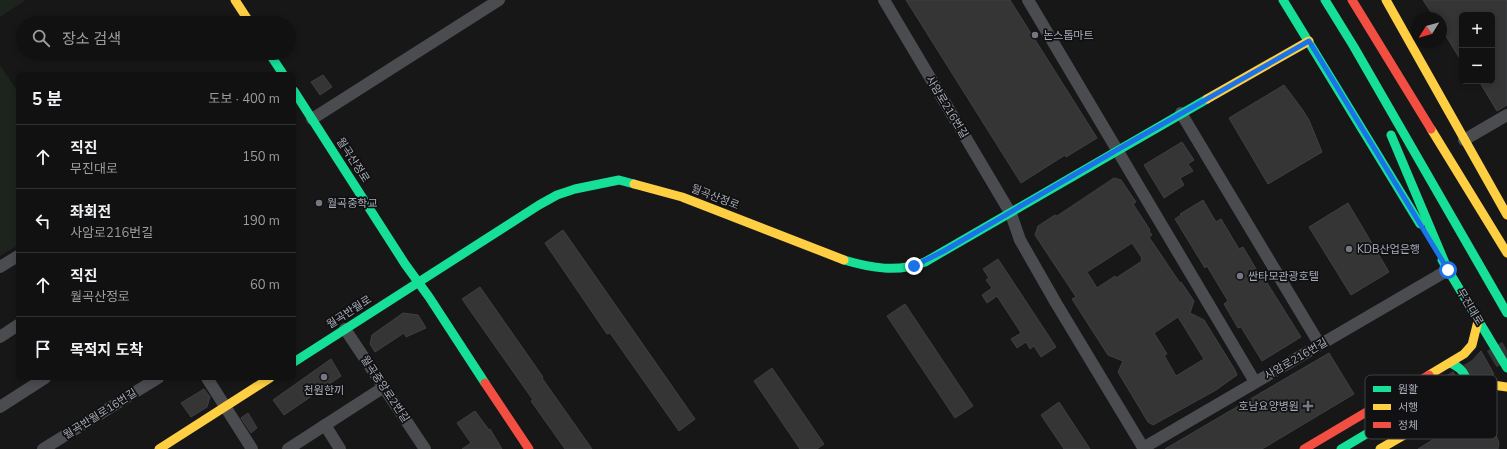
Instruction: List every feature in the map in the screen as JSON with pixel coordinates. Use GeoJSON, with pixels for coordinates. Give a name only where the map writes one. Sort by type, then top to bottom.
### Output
{"type":"FeatureCollection","features":[{"type":"Feature","properties":{"kind":"main road"},"geometry":{"type":"LineString","coordinates":[[235,0],[245,16]]}},
{"type":"Feature","properties":{"kind":"main road","name":"무진대로"},"geometry":{"type":"LineString","coordinates":[[1283,0],[1507,368]]}},
{"type":"Feature","properties":{"kind":"main road"},"geometry":{"type":"LineString","coordinates":[[1325,0],[1354,47],[1507,313]]}},
{"type":"Feature","properties":{"kind":"main road"},"geometry":{"type":"LineString","coordinates":[[1352,0],[1507,254]]}},
{"type":"Feature","properties":{"kind":"main road"},"geometry":{"type":"LineString","coordinates":[[1386,0],[1507,215]]}},
{"type":"Feature","properties":{"kind":"main road"},"geometry":{"type":"LineString","coordinates":[[1011,214],[1117,150],[1309,41]]}},
{"type":"Feature","properties":{"kind":"main road"},"geometry":{"type":"LineString","coordinates":[[1354,47],[1448,270]]}},
{"type":"Feature","properties":{"kind":"main road"},"geometry":{"type":"LineString","coordinates":[[274,60],[282,72]]}},
{"type":"Feature","properties":{"kind":"main road","name":"월곡산정로"},"geometry":{"type":"LineString","coordinates":[[296,94],[417,282],[429,297],[529,449]]}},
{"type":"Feature","properties":{"kind":"main road","name":"월곡산정로"},"geometry":{"type":"LineString","coordinates":[[417,282],[557,195],[575,189],[618,180],[682,197],[843,260],[860,265],[887,269],[909,267],[926,261],[1011,214]]}},
{"type":"Feature","properties":{"kind":"main road"},"geometry":{"type":"LineString","coordinates":[[1496,235],[1507,243]]}},
{"type":"Feature","properties":{"kind":"main road","name":"월곡반월로"},"geometry":{"type":"LineString","coordinates":[[296,361],[417,282]]}},
{"type":"Feature","properties":{"kind":"main road"},"geometry":{"type":"LineString","coordinates":[[1428,375],[1464,354],[1472,345],[1478,320]]}},
{"type":"Feature","properties":{"kind":"main road"},"geometry":{"type":"LineString","coordinates":[[1450,362],[1458,365],[1466,375]]}},
{"type":"Feature","properties":{"kind":"main road"},"geometry":{"type":"LineString","coordinates":[[159,449],[267,380]]}},
{"type":"Feature","properties":{"kind":"main road"},"geometry":{"type":"LineString","coordinates":[[1497,385],[1507,386]]}},
{"type":"Feature","properties":{"kind":"main road"},"geometry":{"type":"LineString","coordinates":[[1304,449],[1365,413]]}},
{"type":"Feature","properties":{"kind":"main road"},"geometry":{"type":"LineString","coordinates":[[1341,449],[1365,435]]}},
{"type":"Feature","properties":{"kind":"main road"},"geometry":{"type":"LineString","coordinates":[[1380,449],[1397,439]]}},
{"type":"Feature","properties":{"kind":"street"},"geometry":{"type":"LineString","coordinates":[[312,119],[499,0]]}},
{"type":"Feature","properties":{"kind":"street","name":"사암로216번길"},"geometry":{"type":"LineString","coordinates":[[884,0],[1011,214],[1020,240],[1027,253],[1144,449],[1448,270]]}},
{"type":"Feature","properties":{"kind":"street"},"geometry":{"type":"LineString","coordinates":[[1028,0],[1256,382]]}},
{"type":"Feature","properties":{"kind":"street"},"geometry":{"type":"LineString","coordinates":[[1181,113],[1320,344]]}},
{"type":"Feature","properties":{"kind":"street"},"geometry":{"type":"LineString","coordinates":[[1464,140],[1507,116]]}},
{"type":"Feature","properties":{"kind":"street"},"geometry":{"type":"LineString","coordinates":[[0,267],[16,257]]}},
{"type":"Feature","properties":{"kind":"street"},"geometry":{"type":"LineString","coordinates":[[0,337],[16,326]]}},
{"type":"Feature","properties":{"kind":"street","name":"월곡중앙로2번길"},"geometry":{"type":"LineString","coordinates":[[345,329],[425,449]]}},
{"type":"Feature","properties":{"kind":"street"},"geometry":{"type":"LineString","coordinates":[[0,406],[41,380]]}},
{"type":"Feature","properties":{"kind":"street","name":"월곡반월로16번길"},"geometry":{"type":"LineString","coordinates":[[43,449],[155,380]]}},
{"type":"Feature","properties":{"kind":"street"},"geometry":{"type":"LineString","coordinates":[[208,380],[252,449]]}},
{"type":"Feature","properties":{"kind":"street"},"geometry":{"type":"LineString","coordinates":[[288,449],[384,387]]}},
{"type":"Feature","properties":{"kind":"street"},"geometry":{"type":"LineString","coordinates":[[324,425],[340,449]]}},
{"type":"Feature","properties":{"kind":"shaded area"},"geometry":{"type":"Polygon","coordinates":[[[0,0],[26,0],[0,17],[0,0]]]}},
{"type":"Feature","properties":{"kind":"shaded area"},"geometry":{"type":"Polygon","coordinates":[[[0,65],[16,89],[16,246],[0,256],[0,65]]]}},
{"type":"Feature","properties":{"kind":"building"},"geometry":{"type":"Polygon","coordinates":[[[906,0],[1010,0],[1097,138],[1066,157],[1065,155],[1021,183],[906,0]]]}},
{"type":"Feature","properties":{"kind":"building"},"geometry":{"type":"Polygon","coordinates":[[[1423,0],[1507,0],[1507,105],[1497,111],[1481,84],[1495,84],[1495,12],[1459,12],[1459,57],[1447,38],[1447,12],[1431,12],[1423,0]]]}},
{"type":"Feature","properties":{"kind":"building"},"geometry":{"type":"Polygon","coordinates":[[[323,75],[332,87],[320,95],[311,82],[323,75]]]}},
{"type":"Feature","properties":{"kind":"building"},"geometry":{"type":"Polygon","coordinates":[[[1284,85],[1309,120],[1322,152],[1268,184],[1229,118],[1284,85]]]}},
{"type":"Feature","properties":{"kind":"building"},"geometry":{"type":"Polygon","coordinates":[[[1182,142],[1194,160],[1188,164],[1193,171],[1180,178],[1184,185],[1164,198],[1144,165],[1182,142]]]}},
{"type":"Feature","properties":{"kind":"building"},"geometry":{"type":"Polygon","coordinates":[[[1114,178],[1121,180],[1136,202],[1133,204],[1150,230],[1149,231],[1152,235],[1149,237],[1194,301],[1190,313],[1204,320],[1237,375],[1216,390],[1153,425],[1148,422],[1118,372],[1123,361],[1108,355],[1072,299],[1076,297],[1035,235],[1038,226],[1055,215],[1057,216],[1114,178]],[[1132,243],[1087,272],[1097,288],[1115,276],[1116,278],[1142,261],[1142,258],[1132,243]],[[1178,317],[1154,333],[1167,354],[1164,355],[1176,376],[1204,359],[1178,317]]]}},
{"type":"Feature","properties":{"kind":"building"},"geometry":{"type":"Polygon","coordinates":[[[1203,200],[1216,222],[1221,219],[1239,249],[1243,247],[1262,279],[1264,278],[1301,337],[1262,361],[1241,327],[1238,328],[1224,304],[1228,301],[1207,266],[1205,268],[1175,219],[1181,215],[1180,214],[1203,200]]]}},
{"type":"Feature","properties":{"kind":"building","name":"KDB산업은행"},"geometry":{"type":"Polygon","coordinates":[[[1348,203],[1389,272],[1351,295],[1309,227],[1348,203]]]}},
{"type":"Feature","properties":{"kind":"building"},"geometry":{"type":"Polygon","coordinates":[[[563,230],[695,419],[679,431],[610,333],[607,334],[545,243],[563,230]]]}},
{"type":"Feature","properties":{"kind":"building"},"geometry":{"type":"Polygon","coordinates":[[[998,259],[1056,347],[1041,357],[1034,346],[1030,349],[1026,342],[1017,348],[1011,339],[1021,333],[997,296],[987,303],[982,295],[992,288],[986,280],[989,278],[983,269],[998,259]]]}},
{"type":"Feature","properties":{"kind":"building"},"geometry":{"type":"Polygon","coordinates":[[[480,287],[592,449],[565,449],[531,401],[533,400],[462,299],[480,287]]]}},
{"type":"Feature","properties":{"kind":"building"},"geometry":{"type":"Polygon","coordinates":[[[905,304],[973,406],[955,418],[887,316],[905,304]]]}},
{"type":"Feature","properties":{"kind":"building"},"geometry":{"type":"Polygon","coordinates":[[[403,313],[418,315],[426,328],[406,337],[404,333],[375,352],[370,344],[372,335],[403,313]]]}},
{"type":"Feature","properties":{"kind":"building"},"geometry":{"type":"Polygon","coordinates":[[[1481,351],[1494,374],[1476,375],[1470,363],[1481,351]]]}},
{"type":"Feature","properties":{"kind":"building"},"geometry":{"type":"Polygon","coordinates":[[[1329,353],[1354,394],[1262,449],[1165,449],[1329,353]]]}},
{"type":"Feature","properties":{"kind":"building"},"geometry":{"type":"Polygon","coordinates":[[[331,359],[341,376],[284,415],[273,400],[331,359]]]}},
{"type":"Feature","properties":{"kind":"building"},"geometry":{"type":"Polygon","coordinates":[[[772,368],[824,444],[817,449],[800,449],[754,381],[772,368]]]}},
{"type":"Feature","properties":{"kind":"building"},"geometry":{"type":"Polygon","coordinates":[[[204,389],[210,397],[207,407],[191,417],[181,403],[204,389]]]}},
{"type":"Feature","properties":{"kind":"building"},"geometry":{"type":"Polygon","coordinates":[[[1059,402],[1090,449],[1064,449],[1041,415],[1059,402]]]}},
{"type":"Feature","properties":{"kind":"building"},"geometry":{"type":"Polygon","coordinates":[[[475,411],[489,430],[490,429],[502,449],[462,449],[471,443],[457,423],[475,411]]]}},
{"type":"Feature","properties":{"kind":"building"},"geometry":{"type":"Polygon","coordinates":[[[248,413],[257,428],[251,433],[241,418],[248,413]]]}},
{"type":"Feature","properties":{"kind":"building"},"geometry":{"type":"Polygon","coordinates":[[[1497,438],[1499,443],[1498,449],[1418,449],[1434,439],[1497,438]]]}},
{"type":"Feature","properties":{"kind":"tunnel"},"geometry":{"type":"LineString","coordinates":[[1465,375],[1507,350]]}},
{"type":"Feature","properties":{"kind":"traffic: fast"},"geometry":{"type":"LineString","coordinates":[[1283,0],[1420,224]]}},
{"type":"Feature","properties":{"kind":"traffic: fast"},"geometry":{"type":"LineString","coordinates":[[1325,0],[1354,47],[1507,313]]}},
{"type":"Feature","properties":{"kind":"traffic: fast"},"geometry":{"type":"LineString","coordinates":[[274,60],[282,72]]}},
{"type":"Feature","properties":{"kind":"traffic: fast"},"geometry":{"type":"LineString","coordinates":[[296,94],[405,264],[429,297],[485,383]]}},
{"type":"Feature","properties":{"kind":"traffic: fast"},"geometry":{"type":"LineString","coordinates":[[844,260],[884,268],[905,267],[925,262],[1207,99]]}},
{"type":"Feature","properties":{"kind":"traffic: fast"},"geometry":{"type":"LineString","coordinates":[[1391,135],[1448,270]]}},
{"type":"Feature","properties":{"kind":"traffic: fast"},"geometry":{"type":"LineString","coordinates":[[296,361],[539,205],[557,195],[575,189],[619,180],[634,184]]}},
{"type":"Feature","properties":{"kind":"traffic: fast"},"geometry":{"type":"LineString","coordinates":[[1442,260],[1507,368]]}},
{"type":"Feature","properties":{"kind":"traffic: fast"},"geometry":{"type":"LineString","coordinates":[[1450,363],[1460,369],[1464,375]]}},
{"type":"Feature","properties":{"kind":"traffic: fast"},"geometry":{"type":"LineString","coordinates":[[1341,449],[1365,435]]}},
{"type":"Feature","properties":{"kind":"traffic: slow"},"geometry":{"type":"LineString","coordinates":[[235,0],[245,16]]}},
{"type":"Feature","properties":{"kind":"traffic: slow"},"geometry":{"type":"LineString","coordinates":[[1386,0],[1507,215]]}},
{"type":"Feature","properties":{"kind":"traffic: slow"},"geometry":{"type":"LineString","coordinates":[[1207,99],[1309,41]]}},
{"type":"Feature","properties":{"kind":"traffic: slow"},"geometry":{"type":"LineString","coordinates":[[1431,129],[1507,253]]}},
{"type":"Feature","properties":{"kind":"traffic: slow"},"geometry":{"type":"LineString","coordinates":[[634,184],[682,197],[844,260]]}},
{"type":"Feature","properties":{"kind":"traffic: slow"},"geometry":{"type":"LineString","coordinates":[[1429,375],[1464,354],[1472,345],[1478,321]]}},
{"type":"Feature","properties":{"kind":"traffic: slow"},"geometry":{"type":"LineString","coordinates":[[159,449],[267,380]]}},
{"type":"Feature","properties":{"kind":"traffic: slow"},"geometry":{"type":"LineString","coordinates":[[1497,386],[1507,387]]}},
{"type":"Feature","properties":{"kind":"traffic: slow"},"geometry":{"type":"LineString","coordinates":[[1380,449],[1397,439]]}},
{"type":"Feature","properties":{"kind":"traffic: jam"},"geometry":{"type":"LineString","coordinates":[[1352,0],[1431,129]]}},
{"type":"Feature","properties":{"kind":"traffic: jam"},"geometry":{"type":"LineString","coordinates":[[485,383],[529,449]]}},
{"type":"Feature","properties":{"kind":"traffic: jam"},"geometry":{"type":"LineString","coordinates":[[1304,449],[1365,413]]}},
{"type":"Feature","properties":{"kind":"place","name":"논스톱마트"},"geometry":{"type":"Point","coordinates":[1035,35]}},
{"type":"Feature","properties":{"kind":"place","name":"월곡중학교"},"geometry":{"type":"Point","coordinates":[319,203]}},
{"type":"Feature","properties":{"kind":"place","name":"KDB산업은행"},"geometry":{"type":"Point","coordinates":[1349,249]}},
{"type":"Feature","properties":{"kind":"place","name":"싼타모관광호텔"},"geometry":{"type":"Point","coordinates":[1240,276]}},
{"type":"Feature","properties":{"kind":"place","name":"천원한끼"},"geometry":{"type":"Point","coordinates":[324,377]}},
{"type":"Feature","properties":{"kind":"place","name":"호남요양병원"},"geometry":{"type":"Point","coordinates":[1308,406]}},
{"type":"Feature","properties":{"kind":"route"},"geometry":{"type":"LineString","coordinates":[[914,266],[926,261],[1011,214],[1117,150],[1309,41],[1448,270]]}}]}
